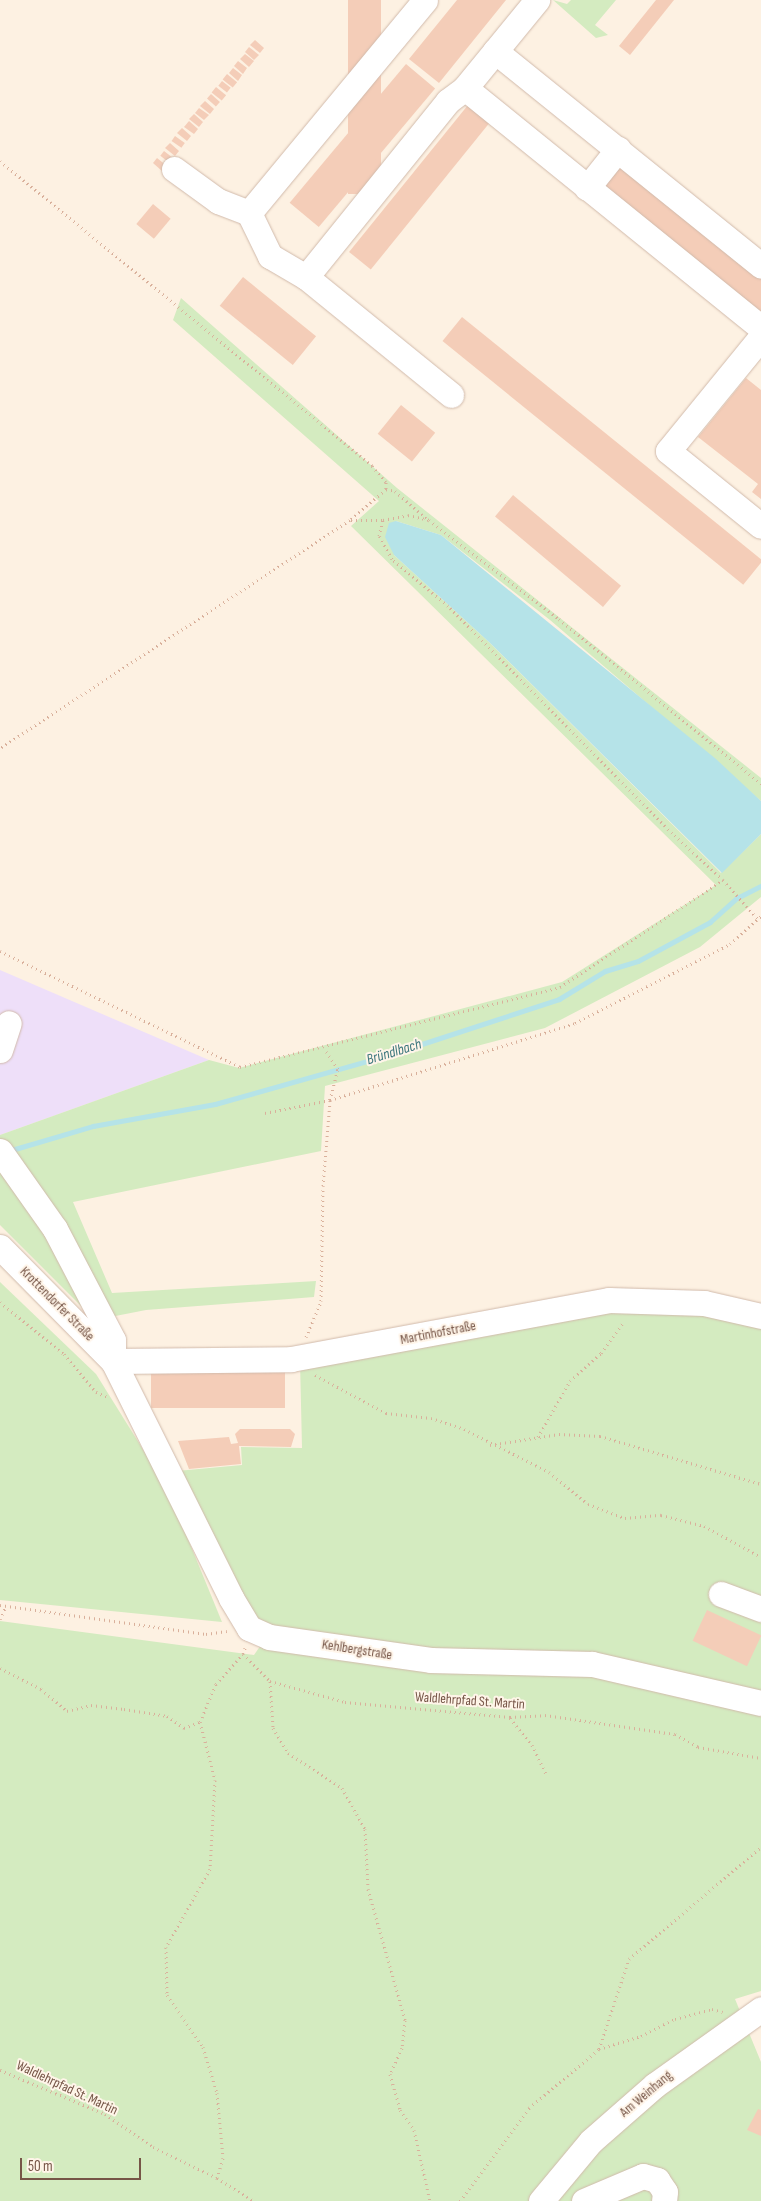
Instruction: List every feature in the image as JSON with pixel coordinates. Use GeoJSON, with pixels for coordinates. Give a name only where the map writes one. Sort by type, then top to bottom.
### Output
{"type":"FeatureCollection","features":[{"type":"Feature","properties":{"kind":"street"},"geometry":{"type":"LineString","coordinates":[[249,213],[425,0]]}},
{"type":"Feature","properties":{"kind":"street"},"geometry":{"type":"LineString","coordinates":[[306,276],[448,101],[465,88],[537,0]]}},
{"type":"Feature","properties":{"kind":"street"},"geometry":{"type":"LineString","coordinates":[[495,51],[761,266]]}},
{"type":"Feature","properties":{"kind":"street"},"geometry":{"type":"LineString","coordinates":[[465,88],[761,328]]}},
{"type":"Feature","properties":{"kind":"street"},"geometry":{"type":"LineString","coordinates":[[587,188],[618,149]]}},
{"type":"Feature","properties":{"kind":"street"},"geometry":{"type":"LineString","coordinates":[[174,170],[218,201],[249,213],[270,256],[306,276],[452,395]]}},
{"type":"Feature","properties":{"kind":"street"},"geometry":{"type":"LineString","coordinates":[[761,336],[668,451],[761,526]]}},
{"type":"Feature","properties":{"kind":"street"},"geometry":{"type":"LineString","coordinates":[[0,1050],[9,1023]]}},
{"type":"Feature","properties":{"kind":"street"},"geometry":{"type":"LineString","coordinates":[[2,1154],[55,1228],[113,1340],[113,1362],[231,1598],[250,1628]]}},
{"type":"Feature","properties":{"kind":"street","name":"Krottendorfer Straße"},"geometry":{"type":"LineString","coordinates":[[0,1247],[113,1362]]}},
{"type":"Feature","properties":{"kind":"street","name":"Martinhofstraße"},"geometry":{"type":"LineString","coordinates":[[113,1362],[300,1358],[588,1302],[640,1299],[704,1303],[761,1316]]}},
{"type":"Feature","properties":{"kind":"street"},"geometry":{"type":"LineString","coordinates":[[721,1594],[761,1609]]}},
{"type":"Feature","properties":{"kind":"street","name":"Kehlbergstraße"},"geometry":{"type":"LineString","coordinates":[[250,1628],[269,1637],[420,1659],[592,1664],[761,1703]]}},
{"type":"Feature","properties":{"kind":"street","name":"Am Weinhang"},"geometry":{"type":"LineString","coordinates":[[546,2199],[591,2140],[736,2024],[761,2009]]}},
{"type":"Feature","properties":{"kind":"street"},"geometry":{"type":"LineString","coordinates":[[584,2201],[642,2176],[657,2180],[665,2192],[664,2201]]}},
{"type":"Feature","properties":{"kind":"path"},"geometry":{"type":"LineString","coordinates":[[0,161],[372,466],[386,482],[386,489],[350,520],[0,748]]}},
{"type":"Feature","properties":{"kind":"path"},"geometry":{"type":"LineString","coordinates":[[386,489],[394,491],[559,619],[761,784]]}},
{"type":"Feature","properties":{"kind":"path"},"geometry":{"type":"LineString","coordinates":[[350,520],[383,520],[408,514],[429,520]]}},
{"type":"Feature","properties":{"kind":"path"},"geometry":{"type":"LineString","coordinates":[[383,520],[380,536],[392,559],[448,606],[672,833],[723,880],[758,919]]}},
{"type":"Feature","properties":{"kind":"path"},"geometry":{"type":"LineString","coordinates":[[0,740],[4,745]]}},
{"type":"Feature","properties":{"kind":"path"},"geometry":{"type":"LineString","coordinates":[[0,951],[240,1066],[324,1048],[560,987],[723,880]]}},
{"type":"Feature","properties":{"kind":"path"},"geometry":{"type":"LineString","coordinates":[[265,1113],[330,1100],[575,1023],[730,944],[761,916]]}},
{"type":"Feature","properties":{"kind":"path"},"geometry":{"type":"LineString","coordinates":[[324,1048],[338,1069],[330,1100],[323,1186],[321,1301],[300,1358],[386,1413],[431,1418],[464,1429],[489,1445],[549,1472],[588,1504],[625,1518],[661,1515],[704,1526],[761,1557]]}},
{"type":"Feature","properties":{"kind":"path"},"geometry":{"type":"LineString","coordinates":[[537,1438],[570,1382],[601,1353],[640,1299]]}},
{"type":"Feature","properties":{"kind":"path"},"geometry":{"type":"LineString","coordinates":[[0,1302],[64,1354],[96,1392],[138,1411]]}},
{"type":"Feature","properties":{"kind":"path"},"geometry":{"type":"LineString","coordinates":[[489,1445],[537,1438],[600,1436],[761,1484]]}},
{"type":"Feature","properties":{"kind":"path"},"geometry":{"type":"LineString","coordinates":[[0,1605],[206,1634],[250,1628],[243,1654],[216,1684],[200,1722],[215,1780],[210,1869],[166,1948],[167,1995],[203,2047],[216,2093],[223,2158],[217,2178]]}},
{"type":"Feature","properties":{"kind":"path"},"geometry":{"type":"LineString","coordinates":[[0,1619],[6,1606]]}},
{"type":"Feature","properties":{"kind":"path","name":"Waldlehrpfad St. Martin"},"geometry":{"type":"LineString","coordinates":[[243,1654],[270,1681],[344,1702],[510,1717],[545,1715],[675,1734],[698,1747],[761,1758]]}},
{"type":"Feature","properties":{"kind":"path"},"geometry":{"type":"LineString","coordinates":[[0,1668],[41,1689],[67,1711],[91,1705],[166,1716],[184,1728],[200,1722]]}},
{"type":"Feature","properties":{"kind":"path"},"geometry":{"type":"LineString","coordinates":[[270,1681],[272,1728],[288,1753],[342,1788],[365,1829],[368,1889],[405,2020],[402,2048],[390,2074],[400,2110],[414,2130],[430,2201]]}},
{"type":"Feature","properties":{"kind":"path"},"geometry":{"type":"LineString","coordinates":[[510,1717],[532,1746],[547,1776]]}},
{"type":"Feature","properties":{"kind":"path"},"geometry":{"type":"LineString","coordinates":[[599,2049],[629,1960],[761,1847]]}},
{"type":"Feature","properties":{"kind":"path"},"geometry":{"type":"LineString","coordinates":[[460,2201],[529,2108],[599,2049],[712,2009],[725,2013],[736,2024]]}},
{"type":"Feature","properties":{"kind":"path","name":"Waldlehrpfad St. Martin"},"geometry":{"type":"LineString","coordinates":[[0,2070],[105,2114],[152,2147],[217,2178],[254,2201]]}},
{"type":"Feature","properties":{"kind":"shaded area"},"geometry":{"type":"Polygon","coordinates":[[[0,970],[209,1060],[0,1135],[0,970]]]}},
{"type":"Feature","properties":{"kind":"green space"},"geometry":{"type":"Polygon","coordinates":[[[553,0],[567,4],[571,0],[616,0],[595,25],[608,35],[596,38],[553,0]]]}},
{"type":"Feature","properties":{"kind":"green space"},"geometry":{"type":"Polygon","coordinates":[[[181,298],[397,488],[761,778],[761,801],[550,620],[441,535],[396,521],[394,555],[490,643],[721,873],[761,834],[761,897],[700,947],[545,1028],[325,1086],[321,1151],[73,1202],[112,1293],[316,1281],[314,1297],[146,1310],[95,1320],[0,1225],[0,1135],[209,1060],[239,1068],[562,982],[716,885],[351,526],[379,501],[173,320],[181,298]]]}},
{"type":"Feature","properties":{"kind":"green space"},"geometry":{"type":"Polygon","coordinates":[[[0,1282],[96,1374],[167,1488],[222,1622],[0,1600],[0,1282]]]}},
{"type":"Feature","properties":{"kind":"green space"},"geometry":{"type":"Polygon","coordinates":[[[619,1302],[761,1321],[761,1695],[289,1633],[257,1620],[177,1471],[242,1465],[241,1447],[302,1448],[300,1361],[619,1302]]]}},
{"type":"Feature","properties":{"kind":"green space"},"geometry":{"type":"Polygon","coordinates":[[[0,1621],[254,1655],[263,1642],[555,1669],[761,1708],[761,1991],[735,1999],[761,2062],[761,2201],[0,2201],[0,1621]]]}},
{"type":"Feature","properties":{"kind":"water"},"geometry":{"type":"Polygon","coordinates":[[[396,521],[441,535],[716,759],[761,801],[761,834],[722,873],[490,643],[394,555],[385,537],[389,523],[396,521]]]}},
{"type":"Feature","properties":{"kind":"building"},"geometry":{"type":"Polygon","coordinates":[[[348,0],[381,0],[381,194],[348,194],[348,0]]]}},
{"type":"Feature","properties":{"kind":"building"},"geometry":{"type":"Polygon","coordinates":[[[457,0],[506,0],[439,83],[409,59],[457,0]]]}},
{"type":"Feature","properties":{"kind":"building"},"geometry":{"type":"Polygon","coordinates":[[[656,0],[674,0],[630,55],[619,46],[656,0]]]}},
{"type":"Feature","properties":{"kind":"building"},"geometry":{"type":"Polygon","coordinates":[[[255,40],[264,48],[260,53],[250,45],[255,40]]]}},
{"type":"Feature","properties":{"kind":"building"},"geometry":{"type":"Polygon","coordinates":[[[249,47],[259,55],[254,60],[245,52],[249,47]]]}},
{"type":"Feature","properties":{"kind":"building"},"geometry":{"type":"Polygon","coordinates":[[[245,54],[254,61],[249,67],[240,59],[245,54]]]}},
{"type":"Feature","properties":{"kind":"building"},"geometry":{"type":"Polygon","coordinates":[[[238,61],[247,68],[243,74],[234,66],[238,61]]]}},
{"type":"Feature","properties":{"kind":"building"},"geometry":{"type":"Polygon","coordinates":[[[406,64],[435,88],[319,227],[290,203],[406,64]]]}},
{"type":"Feature","properties":{"kind":"building"},"geometry":{"type":"Polygon","coordinates":[[[233,68],[242,75],[238,81],[229,73],[233,68]]]}},
{"type":"Feature","properties":{"kind":"building"},"geometry":{"type":"Polygon","coordinates":[[[227,74],[237,82],[233,88],[223,79],[227,74]]]}},
{"type":"Feature","properties":{"kind":"building"},"geometry":{"type":"Polygon","coordinates":[[[222,81],[231,88],[227,93],[218,86],[222,81]]]}},
{"type":"Feature","properties":{"kind":"building"},"geometry":{"type":"Polygon","coordinates":[[[216,87],[226,95],[222,101],[212,92],[216,87]]]}},
{"type":"Feature","properties":{"kind":"building"},"geometry":{"type":"Polygon","coordinates":[[[211,94],[220,102],[216,106],[207,98],[211,94]]]}},
{"type":"Feature","properties":{"kind":"building"},"geometry":{"type":"Polygon","coordinates":[[[205,101],[214,109],[210,114],[200,106],[205,101]]]}},
{"type":"Feature","properties":{"kind":"building"},"geometry":{"type":"Polygon","coordinates":[[[468,105],[490,123],[371,270],[349,252],[468,105]]]}},
{"type":"Feature","properties":{"kind":"building"},"geometry":{"type":"Polygon","coordinates":[[[199,108],[209,115],[204,120],[195,113],[199,108]]]}},
{"type":"Feature","properties":{"kind":"building"},"geometry":{"type":"Polygon","coordinates":[[[194,114],[203,122],[199,127],[189,119],[194,114]]]}},
{"type":"Feature","properties":{"kind":"building"},"geometry":{"type":"Polygon","coordinates":[[[189,121],[198,129],[194,134],[184,127],[189,121]]]}},
{"type":"Feature","properties":{"kind":"building"},"geometry":{"type":"Polygon","coordinates":[[[182,128],[191,136],[187,141],[177,133],[182,128]]]}},
{"type":"Feature","properties":{"kind":"building"},"geometry":{"type":"Polygon","coordinates":[[[175,136],[185,143],[181,148],[172,141],[175,136]]]}},
{"type":"Feature","properties":{"kind":"building"},"geometry":{"type":"Polygon","coordinates":[[[170,143],[179,151],[175,156],[165,148],[170,143]]]}},
{"type":"Feature","properties":{"kind":"building"},"geometry":{"type":"Polygon","coordinates":[[[164,151],[173,158],[169,163],[160,156],[164,151]]]}},
{"type":"Feature","properties":{"kind":"building"},"geometry":{"type":"Polygon","coordinates":[[[157,158],[167,166],[162,171],[153,163],[157,158]]]}},
{"type":"Feature","properties":{"kind":"building"},"geometry":{"type":"Polygon","coordinates":[[[623,161],[761,273],[761,314],[603,185],[623,161]]]}},
{"type":"Feature","properties":{"kind":"building"},"geometry":{"type":"Polygon","coordinates":[[[153,204],[171,219],[154,239],[136,224],[153,204]]]}},
{"type":"Feature","properties":{"kind":"building"},"geometry":{"type":"Polygon","coordinates":[[[243,277],[316,336],[293,365],[220,306],[243,277]]]}},
{"type":"Feature","properties":{"kind":"building"},"geometry":{"type":"Polygon","coordinates":[[[462,317],[761,559],[761,563],[743,585],[442,341],[462,317]]]}},
{"type":"Feature","properties":{"kind":"building"},"geometry":{"type":"Polygon","coordinates":[[[746,378],[761,390],[761,499],[752,492],[758,484],[698,437],[746,378]]]}},
{"type":"Feature","properties":{"kind":"building"},"geometry":{"type":"Polygon","coordinates":[[[401,405],[435,433],[412,461],[378,434],[401,405]]]}},
{"type":"Feature","properties":{"kind":"building"},"geometry":{"type":"Polygon","coordinates":[[[513,495],[621,586],[603,607],[495,516],[513,495]]]}},
{"type":"Feature","properties":{"kind":"building"},"geometry":{"type":"Polygon","coordinates":[[[151,1372],[285,1372],[285,1408],[151,1408],[151,1372]]]}},
{"type":"Feature","properties":{"kind":"building"},"geometry":{"type":"Polygon","coordinates":[[[240,1429],[290,1429],[295,1434],[291,1447],[239,1446],[241,1464],[189,1469],[178,1441],[229,1437],[231,1444],[238,1443],[235,1434],[240,1429]]]}},
{"type":"Feature","properties":{"kind":"building"},"geometry":{"type":"Polygon","coordinates":[[[707,1610],[761,1635],[747,1666],[693,1641],[707,1610]]]}},
{"type":"Feature","properties":{"kind":"building"},"geometry":{"type":"Polygon","coordinates":[[[758,2109],[761,2110],[761,2136],[747,2130],[758,2109]]]}},
{"type":"Feature","properties":{"kind":"waterway","name":"Bründlbach"},"geometry":{"type":"LineString","coordinates":[[8,1151],[93,1126],[215,1104],[385,1056],[559,999],[605,971],[638,961],[710,922],[737,898],[761,886]]}}]}
